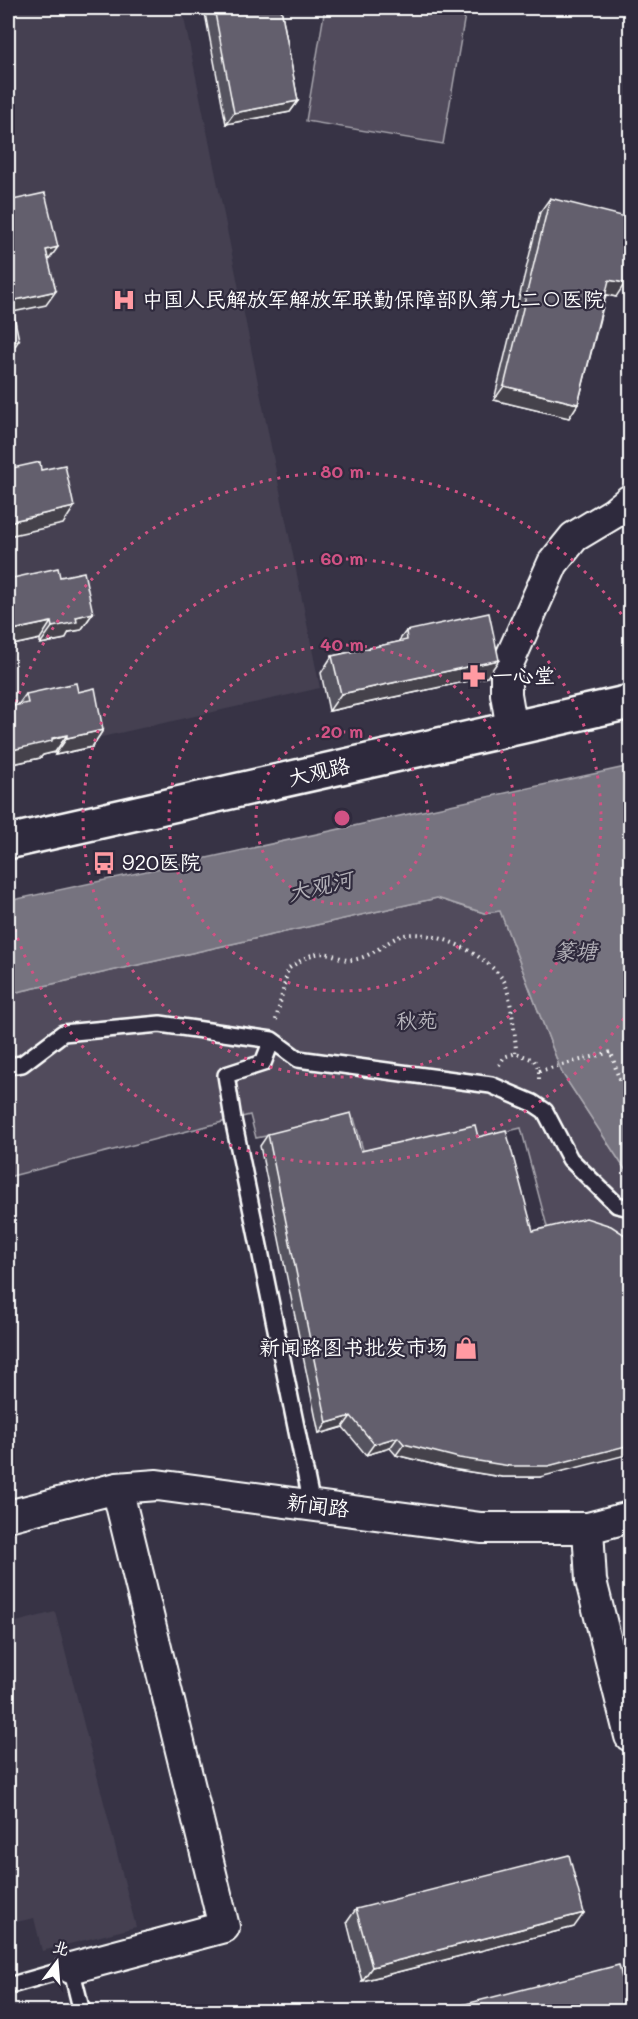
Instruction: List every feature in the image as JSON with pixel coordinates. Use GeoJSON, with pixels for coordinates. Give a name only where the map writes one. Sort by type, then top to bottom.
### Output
{"type":"FeatureCollection","features":[{"type":"Feature","properties":{"kind":"main road","name":"大观路"},"geometry":{"type":"LineString","coordinates":[[8,842],[630,702]]}},
{"type":"Feature","properties":{"kind":"street"},"geometry":{"type":"LineString","coordinates":[[512,729],[506,694],[506,668],[554,563],[574,537],[614,513],[630,500]]}},
{"type":"Feature","properties":{"kind":"street","name":"新闻路"},"geometry":{"type":"LineString","coordinates":[[8,1516],[117,1488],[157,1485],[481,1528],[588,1528],[630,1516]]}},
{"type":"Feature","properties":{"kind":"street"},"geometry":{"type":"LineString","coordinates":[[71,1968],[224,1927],[117,1488]]}},
{"type":"Feature","properties":{"kind":"street"},"geometry":{"type":"LineString","coordinates":[[588,1528],[591,1581],[630,1736]]}},
{"type":"Feature","properties":{"kind":"lane"},"geometry":{"type":"LineString","coordinates":[[8,1065],[22,1064],[63,1033],[160,1024],[272,1040],[298,1059],[491,1085],[545,1111],[570,1159],[617,1205],[630,1208]]}},
{"type":"Feature","properties":{"kind":"lane"},"geometry":{"type":"LineString","coordinates":[[272,1040],[263,1063],[226,1075],[312,1505]]}},
{"type":"Feature","properties":{"kind":"lane"},"geometry":{"type":"LineString","coordinates":[[8,1986],[71,1968],[82,2012]]}},
{"type":"Feature","properties":{"kind":"path"},"geometry":{"type":"LineString","coordinates":[[272,1040],[288,969],[308,955],[324,952],[349,961],[370,955],[403,935],[424,935],[458,944],[489,964],[505,983],[516,1053]]}},
{"type":"Feature","properties":{"kind":"path"},"geometry":{"type":"LineString","coordinates":[[539,1071],[611,1052],[619,1079],[625,1077],[630,1098]]}},
{"type":"Feature","properties":{"kind":"shaded area","name":"中国人民解放军解放军联勤保障部队第九二〇医院"},"geometry":{"type":"Polygon","coordinates":[[[8,8],[182,8],[320,688],[8,758],[8,8]]]}},
{"type":"Feature","properties":{"kind":"shaded area"},"geometry":{"type":"Polygon","coordinates":[[[55,1612],[136,1927],[42,1951],[34,1918],[8,1924],[8,1624],[55,1612]]]}},
{"type":"Feature","properties":{"kind":"green space"},"geometry":{"type":"Polygon","coordinates":[[[325,8],[466,9],[443,144],[306,121],[325,8]]]}},
{"type":"Feature","properties":{"kind":"green space","name":"秋苑"},"geometry":{"type":"Polygon","coordinates":[[[437,898],[484,913],[500,911],[562,1073],[630,1177],[630,1245],[550,1238],[521,1128],[367,1164],[354,1118],[256,1138],[250,1115],[8,1177],[8,994],[437,898]]]}},
{"type":"Feature","properties":{"kind":"water"},"geometry":{"type":"Polygon","coordinates":[[[630,766],[630,1177],[562,1073],[500,911],[484,913],[437,898],[8,994],[8,901],[630,766]]]}},
{"type":"Feature","properties":{"kind":"building"},"geometry":{"type":"Polygon","coordinates":[[[214,8],[281,8],[298,101],[234,113],[214,8]]]}},
{"type":"Feature","properties":{"kind":"building"},"geometry":{"type":"Polygon","coordinates":[[[45,193],[58,247],[46,250],[56,291],[11,301],[19,340],[8,343],[8,201],[45,193]]]}},
{"type":"Feature","properties":{"kind":"building"},"geometry":{"type":"Polygon","coordinates":[[[550,198],[630,218],[630,263],[625,283],[609,280],[578,404],[504,386],[550,198]]]}},
{"type":"Feature","properties":{"kind":"building"},"geometry":{"type":"Polygon","coordinates":[[[40,462],[41,470],[65,465],[74,507],[8,522],[8,469],[40,462]]]}},
{"type":"Feature","properties":{"kind":"building"},"geometry":{"type":"Polygon","coordinates":[[[58,568],[60,577],[84,572],[93,613],[76,617],[77,622],[52,627],[51,622],[8,631],[8,589],[10,589],[8,579],[58,568]]]}},
{"type":"Feature","properties":{"kind":"building"},"geometry":{"type":"Polygon","coordinates":[[[489,613],[499,660],[341,694],[332,656],[407,640],[406,631],[489,613]]]}},
{"type":"Feature","properties":{"kind":"building"},"geometry":{"type":"Polygon","coordinates":[[[76,683],[78,692],[95,688],[103,730],[67,738],[67,735],[52,738],[52,741],[8,751],[8,707],[28,703],[26,694],[76,683]]]}},
{"type":"Feature","properties":{"kind":"building","name":"新闻路图书批发市场"},"geometry":{"type":"Polygon","coordinates":[[[351,1113],[361,1151],[475,1125],[478,1137],[506,1130],[533,1231],[586,1218],[611,1226],[625,1235],[630,1244],[630,1445],[548,1466],[510,1466],[459,1458],[404,1444],[398,1437],[374,1444],[351,1416],[327,1423],[268,1134],[351,1113]]]}},
{"type":"Feature","properties":{"kind":"building"},"geometry":{"type":"Polygon","coordinates":[[[569,1855],[584,1913],[372,1967],[356,1909],[569,1855]]]}},
{"type":"Feature","properties":{"kind":"building"},"geometry":{"type":"Polygon","coordinates":[[[619,1965],[630,2012],[434,2012],[619,1965]]]}},
{"type":"Feature","properties":{"kind":"place","name":"中国人民解放军解放军联勤保障部队第九二〇医院"},"geometry":{"type":"Point","coordinates":[124,300]}},
{"type":"Feature","properties":{"kind":"place","name":"一心堂"},"geometry":{"type":"Point","coordinates":[474,676]}},
{"type":"Feature","properties":{"kind":"place","name":"920医院"},"geometry":{"type":"Point","coordinates":[104,863]}},
{"type":"Feature","properties":{"kind":"place","name":"新闻路图书批发市场"},"geometry":{"type":"Point","coordinates":[466,1348]}},
{"type":"Feature","properties":{"kind":"water label","name":"大观河"},"geometry":{"type":"Point","coordinates":[320,886]}},
{"type":"Feature","properties":{"kind":"water label","name":"篆塘"},"geometry":{"type":"Point","coordinates":[575,951]}}]}
